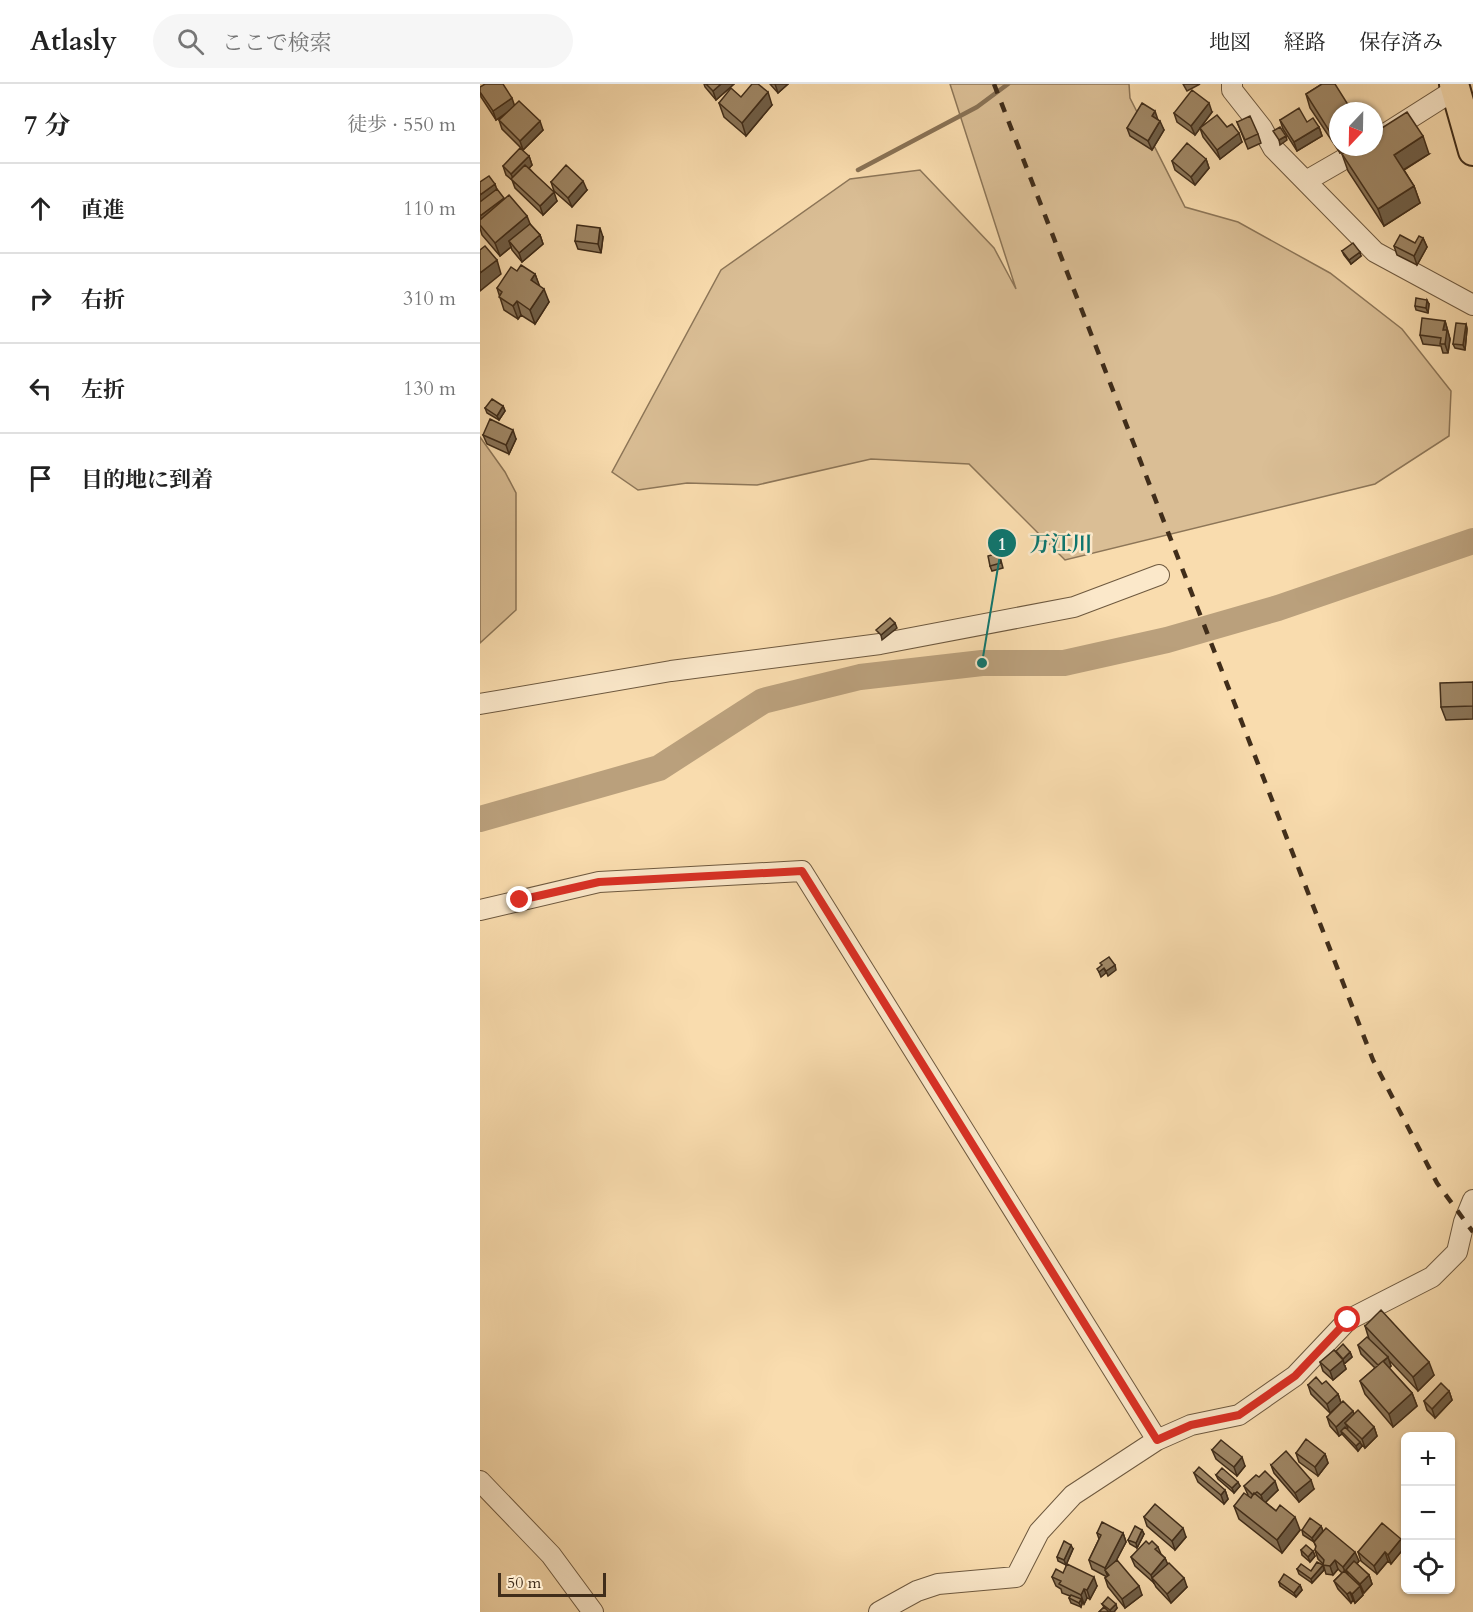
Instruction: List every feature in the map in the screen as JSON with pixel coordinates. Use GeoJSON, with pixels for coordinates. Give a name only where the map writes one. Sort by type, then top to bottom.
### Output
{"type":"FeatureCollection","features":[{"type":"Feature","properties":{"kind":"highway"},"geometry":{"type":"LineString","coordinates":[[1455,87],[1473,151]]}},
{"type":"Feature","properties":{"kind":"street"},"geometry":{"type":"LineString","coordinates":[[1232,84],[1232,90],[1262,128],[1273,148],[1375,252],[1473,305]]}},
{"type":"Feature","properties":{"kind":"street"},"geometry":{"type":"LineString","coordinates":[[1383,135],[1455,87]]}},
{"type":"Feature","properties":{"kind":"street"},"geometry":{"type":"LineString","coordinates":[[1306,181],[1349,156]]}},
{"type":"Feature","properties":{"kind":"street"},"geometry":{"type":"LineString","coordinates":[[480,704],[671,672],[891,642],[1074,607],[1160,574]]}},
{"type":"Feature","properties":{"kind":"street"},"geometry":{"type":"LineString","coordinates":[[480,910],[599,882],[802,871],[1157,1440]]}},
{"type":"Feature","properties":{"kind":"street"},"geometry":{"type":"LineString","coordinates":[[879,1612],[917,1591],[938,1584],[1016,1577],[1039,1532],[1073,1495],[1157,1440],[1191,1425],[1239,1415],[1295,1376],[1348,1320],[1432,1277],[1457,1252],[1473,1200]]}},
{"type":"Feature","properties":{"kind":"street"},"geometry":{"type":"LineString","coordinates":[[1459,1242],[1473,1260]]}},
{"type":"Feature","properties":{"kind":"street"},"geometry":{"type":"LineString","coordinates":[[480,1481],[551,1555],[592,1612]]}},
{"type":"Feature","properties":{"kind":"shaded area"},"geometry":{"type":"Polygon","coordinates":[[[950,84],[1129,84],[1130,98],[1185,207],[1238,222],[1330,273],[1402,329],[1451,391],[1449,436],[1375,484],[1065,560],[969,464],[871,459],[757,485],[687,483],[638,490],[612,472],[721,270],[850,179],[920,170],[994,248],[1016,289],[950,84]]]}},
{"type":"Feature","properties":{"kind":"shaded area"},"geometry":{"type":"Polygon","coordinates":[[[480,437],[505,472],[516,493],[516,610],[480,643],[480,437]]]}},
{"type":"Feature","properties":{"kind":"building"},"geometry":{"type":"Polygon","coordinates":[[[485,84],[503,84],[512,98],[493,111],[480,92],[480,87],[485,84]]]}},
{"type":"Feature","properties":{"kind":"building"},"geometry":{"type":"Polygon","coordinates":[[[706,84],[721,84],[713,91],[706,84]]]}},
{"type":"Feature","properties":{"kind":"building"},"geometry":{"type":"Polygon","coordinates":[[[752,84],[758,84],[768,92],[742,123],[719,103],[731,88],[741,97],[752,84]]]}},
{"type":"Feature","properties":{"kind":"building"},"geometry":{"type":"Polygon","coordinates":[[[1322,84],[1335,84],[1346,102],[1329,102],[1329,130],[1306,94],[1322,84]]]}},
{"type":"Feature","properties":{"kind":"building"},"geometry":{"type":"Polygon","coordinates":[[[1192,90],[1209,103],[1191,126],[1174,113],[1192,90]]]}},
{"type":"Feature","properties":{"kind":"building"},"geometry":{"type":"Polygon","coordinates":[[[519,101],[540,121],[520,141],[499,120],[519,101]]]}},
{"type":"Feature","properties":{"kind":"building"},"geometry":{"type":"Polygon","coordinates":[[[1142,103],[1155,111],[1152,116],[1160,121],[1148,141],[1127,128],[1142,103]]]}},
{"type":"Feature","properties":{"kind":"building"},"geometry":{"type":"Polygon","coordinates":[[[1299,108],[1307,122],[1313,118],[1319,127],[1294,142],[1280,120],[1299,108]]]}},
{"type":"Feature","properties":{"kind":"building"},"geometry":{"type":"Polygon","coordinates":[[[1407,112],[1423,136],[1394,155],[1414,186],[1378,209],[1343,156],[1383,156],[1383,127],[1407,112]]]}},
{"type":"Feature","properties":{"kind":"building"},"geometry":{"type":"Polygon","coordinates":[[[1217,115],[1227,127],[1232,124],[1239,133],[1217,150],[1200,128],[1217,115]]]}},
{"type":"Feature","properties":{"kind":"building"},"geometry":{"type":"Polygon","coordinates":[[[1250,116],[1258,134],[1245,140],[1237,122],[1250,116]]]}},
{"type":"Feature","properties":{"kind":"building"},"geometry":{"type":"Polygon","coordinates":[[[1280,127],[1286,136],[1279,140],[1273,131],[1280,127]]]}},
{"type":"Feature","properties":{"kind":"building"},"geometry":{"type":"Polygon","coordinates":[[[1187,143],[1206,159],[1191,177],[1172,161],[1187,143]]]}},
{"type":"Feature","properties":{"kind":"building"},"geometry":{"type":"Polygon","coordinates":[[[520,148],[529,156],[511,174],[503,166],[520,148]]]}},
{"type":"Feature","properties":{"kind":"building"},"geometry":{"type":"Polygon","coordinates":[[[525,165],[554,192],[540,206],[511,179],[525,165]]]}},
{"type":"Feature","properties":{"kind":"building"},"geometry":{"type":"Polygon","coordinates":[[[566,165],[583,181],[568,198],[551,182],[566,165]]]}},
{"type":"Feature","properties":{"kind":"building"},"geometry":{"type":"Polygon","coordinates":[[[489,176],[495,184],[480,195],[480,182],[489,176]]]}},
{"type":"Feature","properties":{"kind":"building"},"geometry":{"type":"Polygon","coordinates":[[[497,189],[504,198],[480,216],[480,202],[497,189]]]}},
{"type":"Feature","properties":{"kind":"building"},"geometry":{"type":"Polygon","coordinates":[[[509,195],[527,216],[495,243],[480,225],[480,220],[509,195]]]}},
{"type":"Feature","properties":{"kind":"building"},"geometry":{"type":"Polygon","coordinates":[[[530,224],[540,235],[519,253],[509,241],[530,224]]]}},
{"type":"Feature","properties":{"kind":"building"},"geometry":{"type":"Polygon","coordinates":[[[577,225],[600,228],[598,244],[575,241],[577,225]]]}},
{"type":"Feature","properties":{"kind":"building"},"geometry":{"type":"Polygon","coordinates":[[[1400,235],[1415,243],[1419,236],[1423,238],[1414,256],[1394,246],[1400,235]]]}},
{"type":"Feature","properties":{"kind":"building"},"geometry":{"type":"Polygon","coordinates":[[[1353,243],[1360,252],[1349,260],[1342,251],[1353,243]]]}},
{"type":"Feature","properties":{"kind":"building"},"geometry":{"type":"Polygon","coordinates":[[[485,246],[497,260],[480,273],[480,250],[485,246]]]}},
{"type":"Feature","properties":{"kind":"building"},"geometry":{"type":"Polygon","coordinates":[[[521,265],[535,274],[531,280],[544,289],[530,310],[517,301],[513,306],[499,297],[502,292],[497,288],[511,267],[517,271],[521,265]]]}},
{"type":"Feature","properties":{"kind":"building"},"geometry":{"type":"Polygon","coordinates":[[[1416,298],[1427,300],[1426,308],[1415,306],[1416,298]]]}},
{"type":"Feature","properties":{"kind":"building"},"geometry":{"type":"Polygon","coordinates":[[[1422,318],[1445,321],[1443,330],[1447,330],[1445,344],[1440,344],[1441,338],[1420,335],[1422,318]]]}},
{"type":"Feature","properties":{"kind":"building"},"geometry":{"type":"Polygon","coordinates":[[[1456,323],[1466,324],[1463,345],[1453,344],[1456,323]]]}},
{"type":"Feature","properties":{"kind":"building"},"geometry":{"type":"Polygon","coordinates":[[[492,399],[503,406],[497,416],[485,408],[492,399]]]}},
{"type":"Feature","properties":{"kind":"building"},"geometry":{"type":"Polygon","coordinates":[[[490,419],[513,430],[506,445],[483,435],[490,419]]]}},
{"type":"Feature","properties":{"kind":"building"},"geometry":{"type":"Polygon","coordinates":[[[999,553],[1001,563],[990,566],[988,556],[999,553]]]}},
{"type":"Feature","properties":{"kind":"building"},"geometry":{"type":"Polygon","coordinates":[[[890,618],[895,623],[881,635],[876,630],[890,618]]]}},
{"type":"Feature","properties":{"kind":"building"},"geometry":{"type":"Polygon","coordinates":[[[1473,682],[1473,706],[1441,707],[1440,683],[1473,682]]]}},
{"type":"Feature","properties":{"kind":"building"},"geometry":{"type":"Polygon","coordinates":[[[1109,957],[1115,965],[1106,971],[1104,968],[1099,972],[1097,969],[1102,965],[1100,963],[1109,957]]]}},
{"type":"Feature","properties":{"kind":"building"},"geometry":{"type":"Polygon","coordinates":[[[1381,1310],[1429,1362],[1413,1377],[1365,1326],[1381,1310]]]}},
{"type":"Feature","properties":{"kind":"building"},"geometry":{"type":"Polygon","coordinates":[[[1367,1337],[1388,1357],[1378,1365],[1358,1345],[1367,1337]]]}},
{"type":"Feature","properties":{"kind":"building"},"geometry":{"type":"Polygon","coordinates":[[[1343,1344],[1350,1352],[1343,1359],[1336,1351],[1343,1344]]]}},
{"type":"Feature","properties":{"kind":"building"},"geometry":{"type":"Polygon","coordinates":[[[1334,1350],[1343,1360],[1330,1371],[1320,1362],[1334,1350]]]}},
{"type":"Feature","properties":{"kind":"building"},"geometry":{"type":"Polygon","coordinates":[[[1383,1361],[1412,1393],[1389,1414],[1360,1381],[1383,1361]]]}},
{"type":"Feature","properties":{"kind":"building"},"geometry":{"type":"Polygon","coordinates":[[[1316,1377],[1322,1384],[1326,1381],[1338,1394],[1327,1404],[1308,1385],[1316,1377]]]}},
{"type":"Feature","properties":{"kind":"building"},"geometry":{"type":"Polygon","coordinates":[[[1441,1383],[1449,1391],[1432,1409],[1424,1401],[1441,1383]]]}},
{"type":"Feature","properties":{"kind":"building"},"geometry":{"type":"Polygon","coordinates":[[[1343,1401],[1353,1411],[1336,1427],[1327,1417],[1343,1401]]]}},
{"type":"Feature","properties":{"kind":"building"},"geometry":{"type":"Polygon","coordinates":[[[1358,1410],[1374,1427],[1362,1439],[1345,1423],[1358,1410]]]}},
{"type":"Feature","properties":{"kind":"building"},"geometry":{"type":"Polygon","coordinates":[[[1345,1427],[1360,1442],[1356,1446],[1341,1431],[1345,1427]]]}},
{"type":"Feature","properties":{"kind":"building"},"geometry":{"type":"Polygon","coordinates":[[[1306,1439],[1325,1454],[1315,1467],[1296,1453],[1306,1439]]]}},
{"type":"Feature","properties":{"kind":"building"},"geometry":{"type":"Polygon","coordinates":[[[1221,1440],[1242,1457],[1234,1467],[1212,1450],[1221,1440]]]}},
{"type":"Feature","properties":{"kind":"building"},"geometry":{"type":"Polygon","coordinates":[[[1286,1451],[1311,1480],[1295,1493],[1271,1465],[1286,1451]]]}},
{"type":"Feature","properties":{"kind":"building"},"geometry":{"type":"Polygon","coordinates":[[[1199,1467],[1225,1490],[1221,1495],[1194,1473],[1199,1467]]]}},
{"type":"Feature","properties":{"kind":"building"},"geometry":{"type":"Polygon","coordinates":[[[1222,1468],[1238,1482],[1232,1488],[1216,1475],[1222,1468]]]}},
{"type":"Feature","properties":{"kind":"building"},"geometry":{"type":"Polygon","coordinates":[[[1265,1471],[1275,1481],[1261,1495],[1257,1492],[1253,1495],[1244,1486],[1256,1475],[1259,1477],[1265,1471]]]}},
{"type":"Feature","properties":{"kind":"building"},"geometry":{"type":"Polygon","coordinates":[[[1244,1493],[1251,1498],[1254,1493],[1276,1511],[1280,1505],[1295,1517],[1277,1540],[1234,1506],[1244,1493]]]}},
{"type":"Feature","properties":{"kind":"building"},"geometry":{"type":"Polygon","coordinates":[[[1155,1504],[1183,1528],[1172,1541],[1144,1517],[1155,1504]]]}},
{"type":"Feature","properties":{"kind":"building"},"geometry":{"type":"Polygon","coordinates":[[[1310,1518],[1321,1526],[1312,1538],[1302,1530],[1310,1518]]]}},
{"type":"Feature","properties":{"kind":"building"},"geometry":{"type":"Polygon","coordinates":[[[1102,1522],[1123,1533],[1105,1568],[1089,1560],[1101,1535],[1097,1533],[1102,1522]]]}},
{"type":"Feature","properties":{"kind":"building"},"geometry":{"type":"Polygon","coordinates":[[[1382,1523],[1401,1539],[1388,1555],[1385,1552],[1374,1566],[1358,1552],[1382,1523]]]}},
{"type":"Feature","properties":{"kind":"building"},"geometry":{"type":"Polygon","coordinates":[[[1135,1526],[1142,1530],[1136,1543],[1128,1540],[1135,1526]]]}},
{"type":"Feature","properties":{"kind":"building"},"geometry":{"type":"Polygon","coordinates":[[[1326,1528],[1355,1552],[1343,1567],[1335,1560],[1330,1566],[1323,1565],[1324,1560],[1315,1550],[1314,1542],[1326,1528]]]}},
{"type":"Feature","properties":{"kind":"building"},"geometry":{"type":"Polygon","coordinates":[[[1064,1541],[1071,1545],[1064,1560],[1057,1557],[1064,1541]]]}},
{"type":"Feature","properties":{"kind":"building"},"geometry":{"type":"Polygon","coordinates":[[[1146,1541],[1149,1544],[1152,1541],[1158,1547],[1155,1549],[1165,1558],[1151,1575],[1131,1557],[1146,1541]]]}},
{"type":"Feature","properties":{"kind":"building"},"geometry":{"type":"Polygon","coordinates":[[[1306,1545],[1313,1551],[1308,1557],[1301,1550],[1306,1545]]]}},
{"type":"Feature","properties":{"kind":"building"},"geometry":{"type":"Polygon","coordinates":[[[1117,1560],[1139,1586],[1122,1599],[1105,1578],[1109,1575],[1105,1570],[1117,1560]]]}},
{"type":"Feature","properties":{"kind":"building"},"geometry":{"type":"Polygon","coordinates":[[[1354,1561],[1369,1575],[1360,1584],[1346,1570],[1354,1561]]]}},
{"type":"Feature","properties":{"kind":"building"},"geometry":{"type":"Polygon","coordinates":[[[1317,1562],[1323,1565],[1311,1579],[1297,1569],[1301,1564],[1311,1571],[1317,1562]]]}},
{"type":"Feature","properties":{"kind":"building"},"geometry":{"type":"Polygon","coordinates":[[[1169,1563],[1184,1578],[1167,1594],[1152,1578],[1169,1563]]]}},
{"type":"Feature","properties":{"kind":"building"},"geometry":{"type":"Polygon","coordinates":[[[1067,1564],[1094,1577],[1087,1590],[1084,1589],[1081,1595],[1059,1584],[1061,1581],[1052,1577],[1056,1569],[1063,1573],[1067,1564]]]}},
{"type":"Feature","properties":{"kind":"building"},"geometry":{"type":"Polygon","coordinates":[[[1344,1571],[1360,1586],[1352,1594],[1350,1592],[1347,1594],[1334,1581],[1344,1571]]]}},
{"type":"Feature","properties":{"kind":"building"},"geometry":{"type":"Polygon","coordinates":[[[1284,1574],[1300,1585],[1294,1593],[1279,1582],[1284,1574]]]}},
{"type":"Feature","properties":{"kind":"building"},"geometry":{"type":"Polygon","coordinates":[[[1071,1595],[1081,1599],[1079,1603],[1069,1598],[1071,1595]]]}},
{"type":"Feature","properties":{"kind":"building"},"geometry":{"type":"Polygon","coordinates":[[[1108,1597],[1116,1604],[1110,1610],[1102,1604],[1108,1597]]]}},
{"type":"Feature","properties":{"kind":"building"},"geometry":{"type":"Polygon","coordinates":[[[1104,1607],[1109,1612],[1099,1612],[1104,1607]]]}},
{"type":"Feature","properties":{"kind":"waterway"},"geometry":{"type":"LineString","coordinates":[[858,170],[977,107],[1008,84]]}},
{"type":"Feature","properties":{"kind":"waterway"},"geometry":{"type":"LineString","coordinates":[[480,819],[659,768],[763,701],[860,677],[982,663],[1064,663],[1167,640],[1278,608],[1473,541]]}},
{"type":"Feature","properties":{"kind":"railway"},"geometry":{"type":"LineString","coordinates":[[994,84],[1373,1060],[1437,1183],[1473,1232]]}},
{"type":"Feature","properties":{"kind":"place","name":"万江川"},"geometry":{"type":"Point","coordinates":[982,663]}},
{"type":"Feature","properties":{"kind":"route"},"geometry":{"type":"LineString","coordinates":[[520,900],[599,882],[802,871],[1157,1440],[1191,1425],[1239,1415],[1295,1376],[1348,1320]]}}]}
